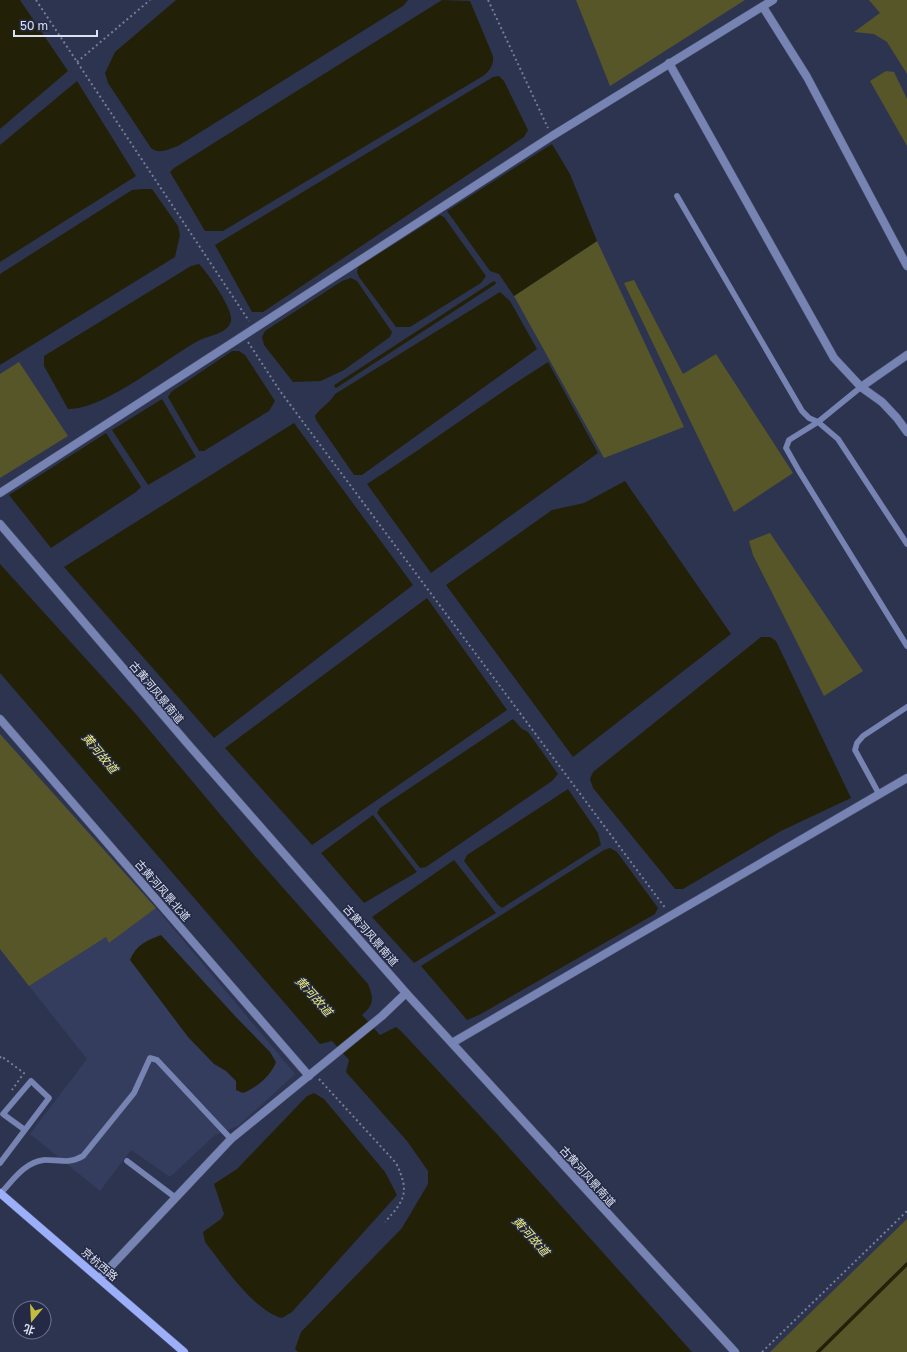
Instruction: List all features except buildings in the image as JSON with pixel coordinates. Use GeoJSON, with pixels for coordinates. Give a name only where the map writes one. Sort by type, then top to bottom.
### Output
{"type":"FeatureCollection","features":[{"type":"Feature","properties":{"kind":"main road","name":"京杭西路"},"geometry":{"type":"LineString","coordinates":[[0,1193],[184,1352]]}},
{"type":"Feature","properties":{"kind":"street"},"geometry":{"type":"LineString","coordinates":[[0,493],[552,136],[773,0]]}},
{"type":"Feature","properties":{"kind":"street"},"geometry":{"type":"LineString","coordinates":[[762,7],[807,77],[907,266]]}},
{"type":"Feature","properties":{"kind":"street"},"geometry":{"type":"LineString","coordinates":[[669,63],[834,358],[861,387],[882,402],[897,418],[907,432]]}},
{"type":"Feature","properties":{"kind":"street"},"geometry":{"type":"LineString","coordinates":[[861,387],[907,356]]}},
{"type":"Feature","properties":{"kind":"street","name":"古黄河风景南道"},"geometry":{"type":"LineString","coordinates":[[0,524],[187,743],[406,993],[735,1352]]}},
{"type":"Feature","properties":{"kind":"street","name":"古黄河风景北道"},"geometry":{"type":"LineString","coordinates":[[0,719],[313,1073]]}},
{"type":"Feature","properties":{"kind":"street"},"geometry":{"type":"LineString","coordinates":[[452,1044],[907,778]]}},
{"type":"Feature","properties":{"kind":"street"},"geometry":{"type":"LineString","coordinates":[[100,1278],[231,1139],[382,1016],[406,993]]}},
{"type":"Feature","properties":{"kind":"lane"},"geometry":{"type":"LineString","coordinates":[[677,196],[802,411],[808,418],[818,422],[838,439],[907,544]]}},
{"type":"Feature","properties":{"kind":"lane"},"geometry":{"type":"LineString","coordinates":[[861,387],[818,422],[789,440],[786,448],[788,454],[907,646]]}},
{"type":"Feature","properties":{"kind":"lane"},"geometry":{"type":"LineString","coordinates":[[879,794],[855,750],[857,743],[863,736],[907,707]]}},
{"type":"Feature","properties":{"kind":"lane"},"geometry":{"type":"LineString","coordinates":[[0,1193],[25,1167],[36,1162],[44,1160],[73,1161],[83,1156],[134,1093],[150,1058],[157,1060],[231,1139]]}},
{"type":"Feature","properties":{"kind":"lane"},"geometry":{"type":"LineString","coordinates":[[0,1163],[25,1130],[49,1098],[31,1081],[3,1114],[25,1130]]}},
{"type":"Feature","properties":{"kind":"lane"},"geometry":{"type":"LineString","coordinates":[[127,1161],[176,1198]]}},
{"type":"Feature","properties":{"kind":"path"},"geometry":{"type":"LineString","coordinates":[[36,0],[254,328]]}},
{"type":"Feature","properties":{"kind":"path"},"geometry":{"type":"LineString","coordinates":[[77,62],[150,0]]}},
{"type":"Feature","properties":{"kind":"path"},"geometry":{"type":"LineString","coordinates":[[488,0],[552,136]]}},
{"type":"Feature","properties":{"kind":"path"},"geometry":{"type":"LineString","coordinates":[[243,335],[285,397],[671,916]]}},
{"type":"Feature","properties":{"kind":"path"},"geometry":{"type":"LineString","coordinates":[[0,1058],[1,1056],[24,1073],[8,1094],[15,1100]]}},
{"type":"Feature","properties":{"kind":"path"},"geometry":{"type":"LineString","coordinates":[[313,1073],[399,1168],[405,1184],[404,1196],[399,1206],[385,1222]]}},
{"type":"Feature","properties":{"kind":"path"},"geometry":{"type":"LineString","coordinates":[[762,1352],[907,1212]]}},
{"type":"Feature","properties":{"kind":"shaded area"},"geometry":{"type":"Polygon","coordinates":[[[576,0],[745,0],[610,86],[576,0]]]}},
{"type":"Feature","properties":{"kind":"shaded area"},"geometry":{"type":"Polygon","coordinates":[[[869,0],[907,0],[907,74],[887,42],[874,34],[854,32],[880,13],[869,0]]]}},
{"type":"Feature","properties":{"kind":"shaded area"},"geometry":{"type":"Polygon","coordinates":[[[886,71],[894,72],[907,99],[907,146],[870,81],[886,71]]]}},
{"type":"Feature","properties":{"kind":"shaded area"},"geometry":{"type":"Polygon","coordinates":[[[597,241],[684,427],[604,458],[514,296],[597,241]]]}},
{"type":"Feature","properties":{"kind":"shaded area"},"geometry":{"type":"Polygon","coordinates":[[[634,280],[683,374],[716,354],[793,473],[734,512],[624,283],[634,280]]]}},
{"type":"Feature","properties":{"kind":"shaded area"},"geometry":{"type":"Polygon","coordinates":[[[19,362],[68,436],[0,478],[0,374],[19,362]]]}},
{"type":"Feature","properties":{"kind":"shaded area"},"geometry":{"type":"Polygon","coordinates":[[[770,533],[863,671],[824,696],[753,555],[749,541],[770,533]]]}},
{"type":"Feature","properties":{"kind":"shaded area"},"geometry":{"type":"Polygon","coordinates":[[[0,734],[156,908],[109,943],[106,937],[29,986],[0,949],[0,734]]]}},
{"type":"Feature","properties":{"kind":"shaded area"},"geometry":{"type":"Polygon","coordinates":[[[156,908],[295,1074],[238,1126],[215,1135],[170,1177],[131,1150],[100,1191],[30,1134],[87,1059],[29,986],[106,937],[109,943],[156,908]]]}},
{"type":"Feature","properties":{"kind":"shaded area"},"geometry":{"type":"Polygon","coordinates":[[[907,1219],[907,1352],[770,1352],[907,1219]]]}},
{"type":"Feature","properties":{"kind":"water"},"geometry":{"type":"Polygon","coordinates":[[[0,0],[20,0],[68,71],[0,129],[0,0]]]}},
{"type":"Feature","properties":{"kind":"water"},"geometry":{"type":"Polygon","coordinates":[[[176,0],[408,0],[403,6],[178,146],[164,151],[157,151],[151,148],[108,83],[105,73],[115,52],[176,0]]]}},
{"type":"Feature","properties":{"kind":"water"},"geometry":{"type":"Polygon","coordinates":[[[442,0],[470,1],[493,56],[490,69],[483,76],[223,231],[205,231],[170,172],[174,168],[442,0]]]}},
{"type":"Feature","properties":{"kind":"water"},"geometry":{"type":"Polygon","coordinates":[[[499,76],[504,81],[528,130],[524,137],[263,312],[252,312],[215,245],[493,77],[499,76]]]}},
{"type":"Feature","properties":{"kind":"water"},"geometry":{"type":"Polygon","coordinates":[[[77,81],[136,176],[0,262],[0,145],[77,81]]]}},
{"type":"Feature","properties":{"kind":"water"},"geometry":{"type":"Polygon","coordinates":[[[552,144],[570,174],[597,241],[514,296],[499,274],[490,271],[447,211],[552,144]]]}},
{"type":"Feature","properties":{"kind":"water"},"geometry":{"type":"Polygon","coordinates":[[[152,189],[178,226],[180,235],[175,257],[0,365],[0,274],[132,190],[152,189]]]}},
{"type":"Feature","properties":{"kind":"water"},"geometry":{"type":"Polygon","coordinates":[[[440,215],[444,217],[486,276],[481,283],[410,327],[396,327],[359,277],[357,272],[358,267],[440,215]]]}},
{"type":"Feature","properties":{"kind":"water"},"geometry":{"type":"Polygon","coordinates":[[[199,264],[224,300],[231,316],[231,321],[226,329],[218,334],[202,339],[184,349],[116,393],[83,407],[68,409],[44,366],[44,356],[191,266],[199,264]]]}},
{"type":"Feature","properties":{"kind":"water"},"geometry":{"type":"Polygon","coordinates":[[[351,278],[357,281],[392,332],[390,337],[344,370],[321,381],[293,382],[264,345],[262,337],[265,331],[342,281],[351,278]]]}},
{"type":"Feature","properties":{"kind":"water"},"geometry":{"type":"Polygon","coordinates":[[[500,292],[510,301],[537,349],[362,475],[354,475],[316,420],[315,416],[317,413],[331,400],[335,394],[500,292]]]}},
{"type":"Feature","properties":{"kind":"water"},"geometry":{"type":"Polygon","coordinates":[[[232,351],[239,351],[245,355],[275,401],[269,411],[204,451],[199,451],[168,397],[171,392],[232,351]]]}},
{"type":"Feature","properties":{"kind":"water"},"geometry":{"type":"Polygon","coordinates":[[[548,362],[598,453],[431,573],[367,484],[548,362]]]}},
{"type":"Feature","properties":{"kind":"water"},"geometry":{"type":"Polygon","coordinates":[[[162,399],[196,457],[148,485],[112,430],[162,399]]]}},
{"type":"Feature","properties":{"kind":"water"},"geometry":{"type":"Polygon","coordinates":[[[294,423],[413,585],[214,738],[64,567],[294,423]]]}},
{"type":"Feature","properties":{"kind":"water"},"geometry":{"type":"Polygon","coordinates":[[[106,433],[141,487],[136,492],[51,548],[9,495],[106,433]]]}},
{"type":"Feature","properties":{"kind":"water"},"geometry":{"type":"Polygon","coordinates":[[[625,481],[731,634],[573,757],[446,585],[552,510],[584,503],[625,481]]]}},
{"type":"Feature","properties":{"kind":"water","name":"黄河故道"},"geometry":{"type":"Polygon","coordinates":[[[0,564],[135,713],[255,856],[368,984],[372,1001],[369,1008],[362,1015],[380,1035],[396,1027],[401,1031],[496,1133],[692,1352],[298,1352],[295,1349],[301,1332],[402,1228],[428,1184],[428,1171],[407,1141],[346,1072],[349,1060],[332,1041],[320,1044],[0,673],[0,564]]]}},
{"type":"Feature","properties":{"kind":"water"},"geometry":{"type":"Polygon","coordinates":[[[427,598],[507,710],[312,845],[225,748],[427,598]]]}},
{"type":"Feature","properties":{"kind":"water"},"geometry":{"type":"Polygon","coordinates":[[[761,637],[770,637],[776,641],[851,798],[781,831],[683,889],[675,889],[593,788],[590,779],[593,772],[761,637]]]}},
{"type":"Feature","properties":{"kind":"water"},"geometry":{"type":"Polygon","coordinates":[[[513,719],[522,729],[528,732],[558,774],[552,781],[426,867],[420,868],[377,813],[380,808],[513,719]]]}},
{"type":"Feature","properties":{"kind":"water"},"geometry":{"type":"Polygon","coordinates":[[[568,789],[598,833],[601,845],[502,908],[497,904],[464,861],[467,855],[568,789]]]}},
{"type":"Feature","properties":{"kind":"water"},"geometry":{"type":"Polygon","coordinates":[[[373,815],[417,872],[364,903],[321,853],[373,815]]]}},
{"type":"Feature","properties":{"kind":"water"},"geometry":{"type":"Polygon","coordinates":[[[610,848],[617,852],[658,908],[655,914],[479,1015],[467,1020],[421,966],[604,850],[610,848]]]}},
{"type":"Feature","properties":{"kind":"water"},"geometry":{"type":"Polygon","coordinates":[[[454,860],[496,913],[414,963],[372,917],[454,860]]]}},
{"type":"Feature","properties":{"kind":"water"},"geometry":{"type":"Polygon","coordinates":[[[161,935],[270,1052],[276,1062],[274,1067],[267,1077],[253,1088],[243,1093],[236,1090],[236,1081],[226,1071],[214,1064],[188,1037],[130,960],[135,950],[142,944],[161,935]]]}},
{"type":"Feature","properties":{"kind":"water"},"geometry":{"type":"Polygon","coordinates":[[[314,1093],[324,1099],[385,1172],[397,1195],[292,1312],[282,1318],[260,1306],[250,1297],[205,1242],[203,1232],[221,1219],[224,1214],[214,1184],[237,1169],[307,1096],[314,1093]]]}},
{"type":"Feature","properties":{"kind":"waterway"},"geometry":{"type":"LineString","coordinates":[[336,386],[494,283]]}},
{"type":"Feature","properties":{"kind":"waterway"},"geometry":{"type":"LineString","coordinates":[[818,1352],[907,1264]]}}]}
